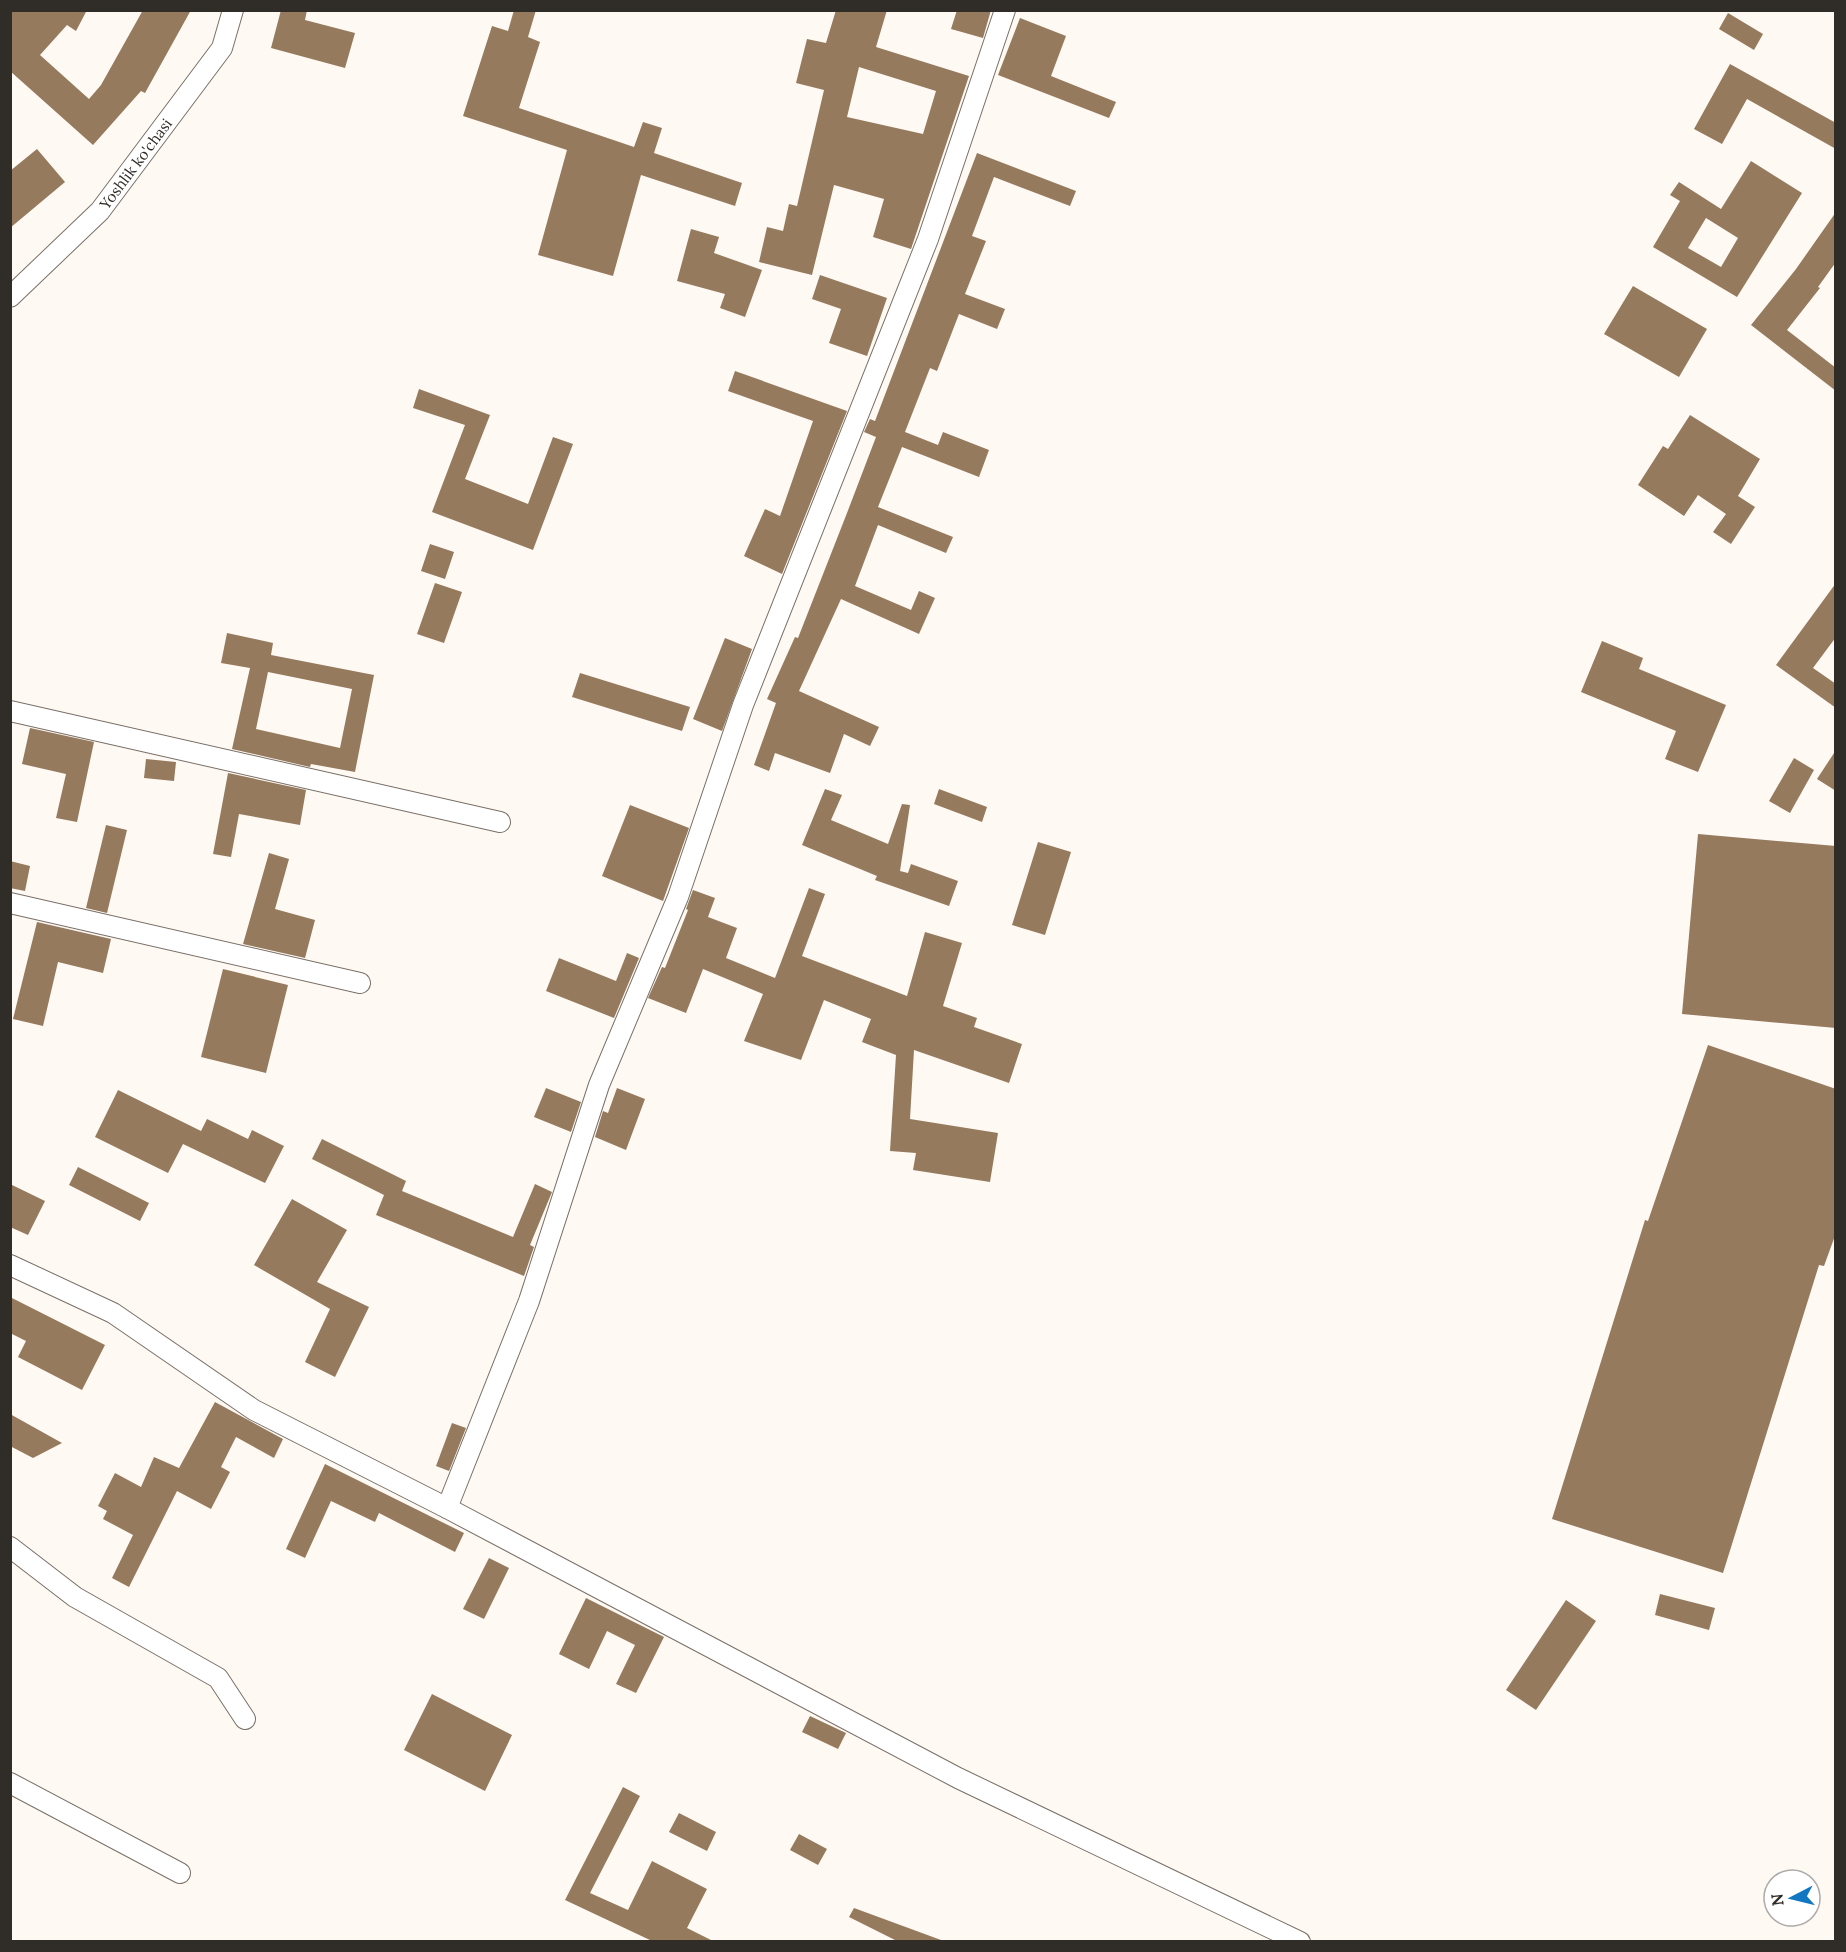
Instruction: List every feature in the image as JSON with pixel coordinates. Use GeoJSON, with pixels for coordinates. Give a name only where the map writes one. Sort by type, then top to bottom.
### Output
{"type":"FeatureCollection","features":[{"type":"Feature","properties":{"kind":"street","name":"Yoshlik ko'chasi"},"geometry":{"type":"LineString","coordinates":[[10,297],[100,211],[222,48],[233,10]]}},
{"type":"Feature","properties":{"kind":"street"},"geometry":{"type":"LineString","coordinates":[[447,1508],[529,1301],[599,1085],[678,897],[743,705],[928,239],[1005,10]]}},
{"type":"Feature","properties":{"kind":"street"},"geometry":{"type":"LineString","coordinates":[[10,711],[500,822]]}},
{"type":"Feature","properties":{"kind":"street"},"geometry":{"type":"LineString","coordinates":[[10,903],[360,983]]}},
{"type":"Feature","properties":{"kind":"street"},"geometry":{"type":"LineString","coordinates":[[10,1265],[113,1313],[254,1410],[447,1508],[958,1778],[1300,1941]]}},
{"type":"Feature","properties":{"kind":"street"},"geometry":{"type":"LineString","coordinates":[[10,1547],[75,1597],[218,1678],[245,1719]]}},
{"type":"Feature","properties":{"kind":"street"},"geometry":{"type":"LineString","coordinates":[[10,1783],[180,1873]]}},
{"type":"Feature","properties":{"kind":"building"},"geometry":{"type":"Polygon","coordinates":[[[10,10],[87,10],[76,31],[67,25],[40,55],[89,99],[101,85],[143,10],[191,10],[145,93],[141,91],[93,145],[10,71],[10,10]]]}},
{"type":"Feature","properties":{"kind":"building"},"geometry":{"type":"Polygon","coordinates":[[[281,10],[307,10],[305,20],[355,33],[345,68],[271,48],[281,10]]]}},
{"type":"Feature","properties":{"kind":"building"},"geometry":{"type":"Polygon","coordinates":[[[514,10],[536,10],[528,37],[540,42],[519,108],[634,147],[643,122],[662,128],[654,153],[742,183],[735,206],[641,175],[613,276],[538,255],[567,150],[463,116],[492,26],[508,31],[514,10]]]}},
{"type":"Feature","properties":{"kind":"building"},"geometry":{"type":"Polygon","coordinates":[[[836,10],[887,10],[876,47],[969,76],[911,249],[873,237],[884,199],[834,185],[812,275],[759,262],[767,227],[783,231],[789,204],[797,206],[824,90],[796,83],[807,39],[826,43],[836,10]],[[859,67],[847,117],[923,134],[936,91],[859,67]]]}},
{"type":"Feature","properties":{"kind":"building"},"geometry":{"type":"Polygon","coordinates":[[[957,10],[991,10],[983,38],[951,29],[957,10]]]}},
{"type":"Feature","properties":{"kind":"building"},"geometry":{"type":"Polygon","coordinates":[[[1728,13],[1763,34],[1754,50],[1719,29],[1728,13]]]}},
{"type":"Feature","properties":{"kind":"building"},"geometry":{"type":"Polygon","coordinates":[[[1020,18],[1066,36],[1051,76],[1116,102],[1109,118],[998,75],[1020,18]]]}},
{"type":"Feature","properties":{"kind":"building"},"geometry":{"type":"Polygon","coordinates":[[[1730,64],[1836,123],[1836,149],[1747,99],[1722,144],[1694,129],[1730,64]]]}},
{"type":"Feature","properties":{"kind":"building"},"geometry":{"type":"Polygon","coordinates":[[[37,149],[65,182],[10,228],[10,171],[37,149]]]}},
{"type":"Feature","properties":{"kind":"building"},"geometry":{"type":"Polygon","coordinates":[[[977,153],[1076,191],[1070,206],[994,177],[972,236],[986,241],[965,294],[1005,309],[997,329],[959,314],[937,371],[930,368],[905,432],[938,445],[943,432],[989,450],[979,477],[902,447],[878,507],[953,537],[946,553],[878,525],[855,586],[911,610],[919,591],[935,598],[919,634],[841,599],[799,691],[879,727],[870,746],[844,734],[830,773],[775,753],[769,771],[754,765],[776,703],[767,699],[795,637],[798,638],[847,513],[876,437],[864,432],[870,419],[875,421],[977,153]]]}},
{"type":"Feature","properties":{"kind":"building"},"geometry":{"type":"Polygon","coordinates":[[[1751,161],[1802,193],[1737,297],[1653,247],[1680,201],[1670,195],[1679,182],[1721,209],[1751,161]],[[1706,218],[1688,248],[1721,267],[1738,238],[1706,218]]]}},
{"type":"Feature","properties":{"kind":"building"},"geometry":{"type":"Polygon","coordinates":[[[1836,212],[1836,262],[1818,287],[1820,288],[1787,330],[1836,368],[1836,391],[1751,325],[1796,269],[1836,212]]]}},
{"type":"Feature","properties":{"kind":"building"},"geometry":{"type":"Polygon","coordinates":[[[691,229],[719,237],[714,253],[762,270],[745,317],[720,308],[725,294],[677,281],[691,229]]]}},
{"type":"Feature","properties":{"kind":"building"},"geometry":{"type":"Polygon","coordinates":[[[820,275],[887,298],[867,356],[829,343],[841,309],[812,299],[820,275]]]}},
{"type":"Feature","properties":{"kind":"building"},"geometry":{"type":"Polygon","coordinates":[[[1633,286],[1707,329],[1679,377],[1604,334],[1633,286]]]}},
{"type":"Feature","properties":{"kind":"building"},"geometry":{"type":"Polygon","coordinates":[[[735,371],[847,411],[782,574],[744,556],[765,509],[780,516],[813,421],[728,391],[735,371]]]}},
{"type":"Feature","properties":{"kind":"building"},"geometry":{"type":"Polygon","coordinates":[[[419,389],[490,415],[465,479],[528,504],[553,437],[573,444],[533,550],[432,512],[465,425],[413,408],[419,389]]]}},
{"type":"Feature","properties":{"kind":"building"},"geometry":{"type":"Polygon","coordinates":[[[1690,415],[1760,459],[1738,496],[1755,507],[1731,544],[1713,532],[1726,514],[1698,495],[1684,516],[1638,485],[1663,446],[1668,449],[1690,415]]]}},
{"type":"Feature","properties":{"kind":"building"},"geometry":{"type":"Polygon","coordinates":[[[430,544],[454,552],[445,579],[421,571],[430,544]]]}},
{"type":"Feature","properties":{"kind":"building"},"geometry":{"type":"Polygon","coordinates":[[[435,583],[462,592],[444,643],[417,634],[435,583]]]}},
{"type":"Feature","properties":{"kind":"building"},"geometry":{"type":"Polygon","coordinates":[[[1836,583],[1836,637],[1813,668],[1836,684],[1836,708],[1776,665],[1836,583]]]}},
{"type":"Feature","properties":{"kind":"building"},"geometry":{"type":"Polygon","coordinates":[[[227,633],[273,643],[271,655],[374,675],[355,772],[311,764],[310,767],[232,749],[250,668],[221,663],[227,633]],[[268,672],[256,729],[340,748],[352,689],[268,672]]]}},
{"type":"Feature","properties":{"kind":"building"},"geometry":{"type":"Polygon","coordinates":[[[725,638],[752,649],[722,731],[693,719],[725,638]]]}},
{"type":"Feature","properties":{"kind":"building"},"geometry":{"type":"Polygon","coordinates":[[[1602,641],[1643,658],[1639,669],[1726,705],[1698,772],[1665,759],[1676,731],[1581,692],[1602,641]]]}},
{"type":"Feature","properties":{"kind":"building"},"geometry":{"type":"Polygon","coordinates":[[[580,673],[690,707],[682,731],[572,697],[580,673]]]}},
{"type":"Feature","properties":{"kind":"building"},"geometry":{"type":"Polygon","coordinates":[[[30,728],[94,742],[77,822],[56,818],[66,774],[22,764],[30,728]]]}},
{"type":"Feature","properties":{"kind":"building"},"geometry":{"type":"Polygon","coordinates":[[[1836,750],[1836,791],[1817,779],[1836,750]]]}},
{"type":"Feature","properties":{"kind":"building"},"geometry":{"type":"Polygon","coordinates":[[[1794,758],[1814,770],[1790,813],[1769,801],[1794,758]]]}},
{"type":"Feature","properties":{"kind":"building"},"geometry":{"type":"Polygon","coordinates":[[[146,759],[176,762],[174,781],[144,778],[146,759]]]}},
{"type":"Feature","properties":{"kind":"building"},"geometry":{"type":"Polygon","coordinates":[[[228,773],[306,790],[300,825],[239,814],[231,857],[213,854],[228,773]]]}},
{"type":"Feature","properties":{"kind":"building"},"geometry":{"type":"Polygon","coordinates":[[[825,789],[842,795],[831,820],[888,844],[902,804],[910,805],[900,871],[908,873],[911,864],[958,881],[949,906],[875,880],[877,876],[802,845],[825,789]]]}},
{"type":"Feature","properties":{"kind":"building"},"geometry":{"type":"Polygon","coordinates":[[[939,789],[987,807],[982,822],[934,804],[939,789]]]}},
{"type":"Feature","properties":{"kind":"building"},"geometry":{"type":"Polygon","coordinates":[[[630,805],[689,828],[663,901],[602,876],[630,805]]]}},
{"type":"Feature","properties":{"kind":"building"},"geometry":{"type":"Polygon","coordinates":[[[106,825],[127,830],[107,913],[86,908],[106,825]]]}},
{"type":"Feature","properties":{"kind":"building"},"geometry":{"type":"Polygon","coordinates":[[[1698,834],[1836,846],[1836,1028],[1682,1014],[1698,834]]]}},
{"type":"Feature","properties":{"kind":"building"},"geometry":{"type":"Polygon","coordinates":[[[1038,842],[1071,852],[1045,935],[1012,925],[1038,842]]]}},
{"type":"Feature","properties":{"kind":"building"},"geometry":{"type":"Polygon","coordinates":[[[269,853],[289,859],[275,909],[315,920],[305,958],[243,944],[269,853]]]}},
{"type":"Feature","properties":{"kind":"building"},"geometry":{"type":"Polygon","coordinates":[[[10,861],[30,866],[25,891],[10,888],[10,861]]]}},
{"type":"Feature","properties":{"kind":"building"},"geometry":{"type":"Polygon","coordinates":[[[809,888],[825,894],[802,956],[907,996],[925,932],[962,943],[943,1006],[977,1018],[974,1027],[1022,1044],[1009,1083],[914,1050],[910,1119],[998,1133],[990,1182],[913,1170],[916,1153],[890,1151],[896,1055],[862,1042],[871,1019],[824,1000],[801,1060],[744,1041],[763,994],[703,969],[686,1013],[648,998],[662,967],[665,968],[688,910],[686,909],[693,890],[715,898],[708,917],[737,928],[726,958],[775,978],[809,888]]]}},
{"type":"Feature","properties":{"kind":"building"},"geometry":{"type":"Polygon","coordinates":[[[37,922],[111,939],[103,973],[58,962],[43,1026],[13,1019],[37,922]]]}},
{"type":"Feature","properties":{"kind":"building"},"geometry":{"type":"Polygon","coordinates":[[[627,953],[639,958],[614,1018],[546,991],[559,958],[616,981],[627,953]]]}},
{"type":"Feature","properties":{"kind":"building"},"geometry":{"type":"Polygon","coordinates":[[[223,969],[288,985],[266,1073],[201,1057],[223,969]]]}},
{"type":"Feature","properties":{"kind":"building"},"geometry":{"type":"Polygon","coordinates":[[[1708,1045],[1836,1089],[1836,1233],[1824,1266],[1819,1265],[1723,1573],[1552,1519],[1645,1220],[1648,1221],[1708,1045]]]}},
{"type":"Feature","properties":{"kind":"building"},"geometry":{"type":"Polygon","coordinates":[[[546,1088],[581,1102],[571,1132],[534,1117],[546,1088]]]}},
{"type":"Feature","properties":{"kind":"building"},"geometry":{"type":"Polygon","coordinates":[[[617,1088],[645,1099],[626,1150],[595,1137],[603,1111],[608,1113],[617,1088]]]}},
{"type":"Feature","properties":{"kind":"building"},"geometry":{"type":"Polygon","coordinates":[[[118,1090],[201,1131],[207,1119],[248,1139],[252,1130],[284,1146],[265,1183],[183,1144],[168,1173],[95,1137],[118,1090]]]}},
{"type":"Feature","properties":{"kind":"building"},"geometry":{"type":"Polygon","coordinates":[[[322,1139],[406,1181],[402,1191],[513,1237],[535,1184],[552,1192],[530,1245],[534,1247],[524,1276],[376,1215],[384,1195],[312,1159],[322,1139]]]}},
{"type":"Feature","properties":{"kind":"building"},"geometry":{"type":"Polygon","coordinates":[[[78,1167],[149,1203],[140,1221],[69,1185],[78,1167]]]}},
{"type":"Feature","properties":{"kind":"building"},"geometry":{"type":"Polygon","coordinates":[[[10,1184],[45,1201],[28,1235],[10,1227],[10,1184]]]}},
{"type":"Feature","properties":{"kind":"building"},"geometry":{"type":"Polygon","coordinates":[[[292,1199],[347,1230],[317,1282],[369,1307],[335,1377],[305,1362],[330,1309],[254,1265],[292,1199]]]}},
{"type":"Feature","properties":{"kind":"building"},"geometry":{"type":"Polygon","coordinates":[[[10,1297],[105,1345],[82,1390],[18,1357],[26,1341],[10,1333],[10,1297]]]}},
{"type":"Feature","properties":{"kind":"building"},"geometry":{"type":"Polygon","coordinates":[[[215,1402],[283,1439],[274,1458],[236,1437],[221,1467],[230,1472],[211,1509],[177,1491],[129,1587],[112,1578],[133,1535],[103,1519],[107,1511],[98,1506],[115,1473],[141,1487],[154,1457],[179,1468],[215,1402]]]}},
{"type":"Feature","properties":{"kind":"building"},"geometry":{"type":"Polygon","coordinates":[[[10,1414],[62,1443],[33,1458],[10,1446],[10,1414]]]}},
{"type":"Feature","properties":{"kind":"building"},"geometry":{"type":"Polygon","coordinates":[[[452,1423],[466,1428],[449,1471],[436,1466],[452,1423]]]}},
{"type":"Feature","properties":{"kind":"building"},"geometry":{"type":"Polygon","coordinates":[[[325,1464],[464,1533],[455,1552],[379,1513],[375,1522],[331,1501],[305,1558],[286,1549],[325,1464]]]}},
{"type":"Feature","properties":{"kind":"building"},"geometry":{"type":"Polygon","coordinates":[[[489,1558],[509,1568],[484,1619],[463,1609],[489,1558]]]}},
{"type":"Feature","properties":{"kind":"building"},"geometry":{"type":"Polygon","coordinates":[[[1660,1594],[1715,1608],[1709,1630],[1655,1615],[1660,1594]]]}},
{"type":"Feature","properties":{"kind":"building"},"geometry":{"type":"Polygon","coordinates":[[[586,1598],[664,1637],[636,1693],[616,1684],[635,1645],[607,1631],[589,1669],[559,1654],[586,1598]]]}},
{"type":"Feature","properties":{"kind":"building"},"geometry":{"type":"Polygon","coordinates":[[[1566,1600],[1596,1621],[1536,1710],[1506,1690],[1566,1600]]]}},
{"type":"Feature","properties":{"kind":"building"},"geometry":{"type":"Polygon","coordinates":[[[432,1694],[512,1735],[485,1791],[404,1750],[432,1694]]]}},
{"type":"Feature","properties":{"kind":"building"},"geometry":{"type":"Polygon","coordinates":[[[810,1716],[846,1733],[838,1749],[802,1732],[810,1716]]]}},
{"type":"Feature","properties":{"kind":"building"},"geometry":{"type":"Polygon","coordinates":[[[623,1787],[640,1796],[590,1893],[628,1910],[652,1861],[707,1889],[687,1928],[713,1941],[652,1941],[565,1900],[623,1787]]]}},
{"type":"Feature","properties":{"kind":"building"},"geometry":{"type":"Polygon","coordinates":[[[679,1813],[716,1832],[707,1851],[669,1832],[679,1813]]]}},
{"type":"Feature","properties":{"kind":"building"},"geometry":{"type":"Polygon","coordinates":[[[799,1834],[827,1849],[818,1865],[790,1850],[799,1834]]]}},
{"type":"Feature","properties":{"kind":"building"},"geometry":{"type":"Polygon","coordinates":[[[854,1908],[941,1940],[897,1941],[849,1917],[854,1908]]]}}]}
